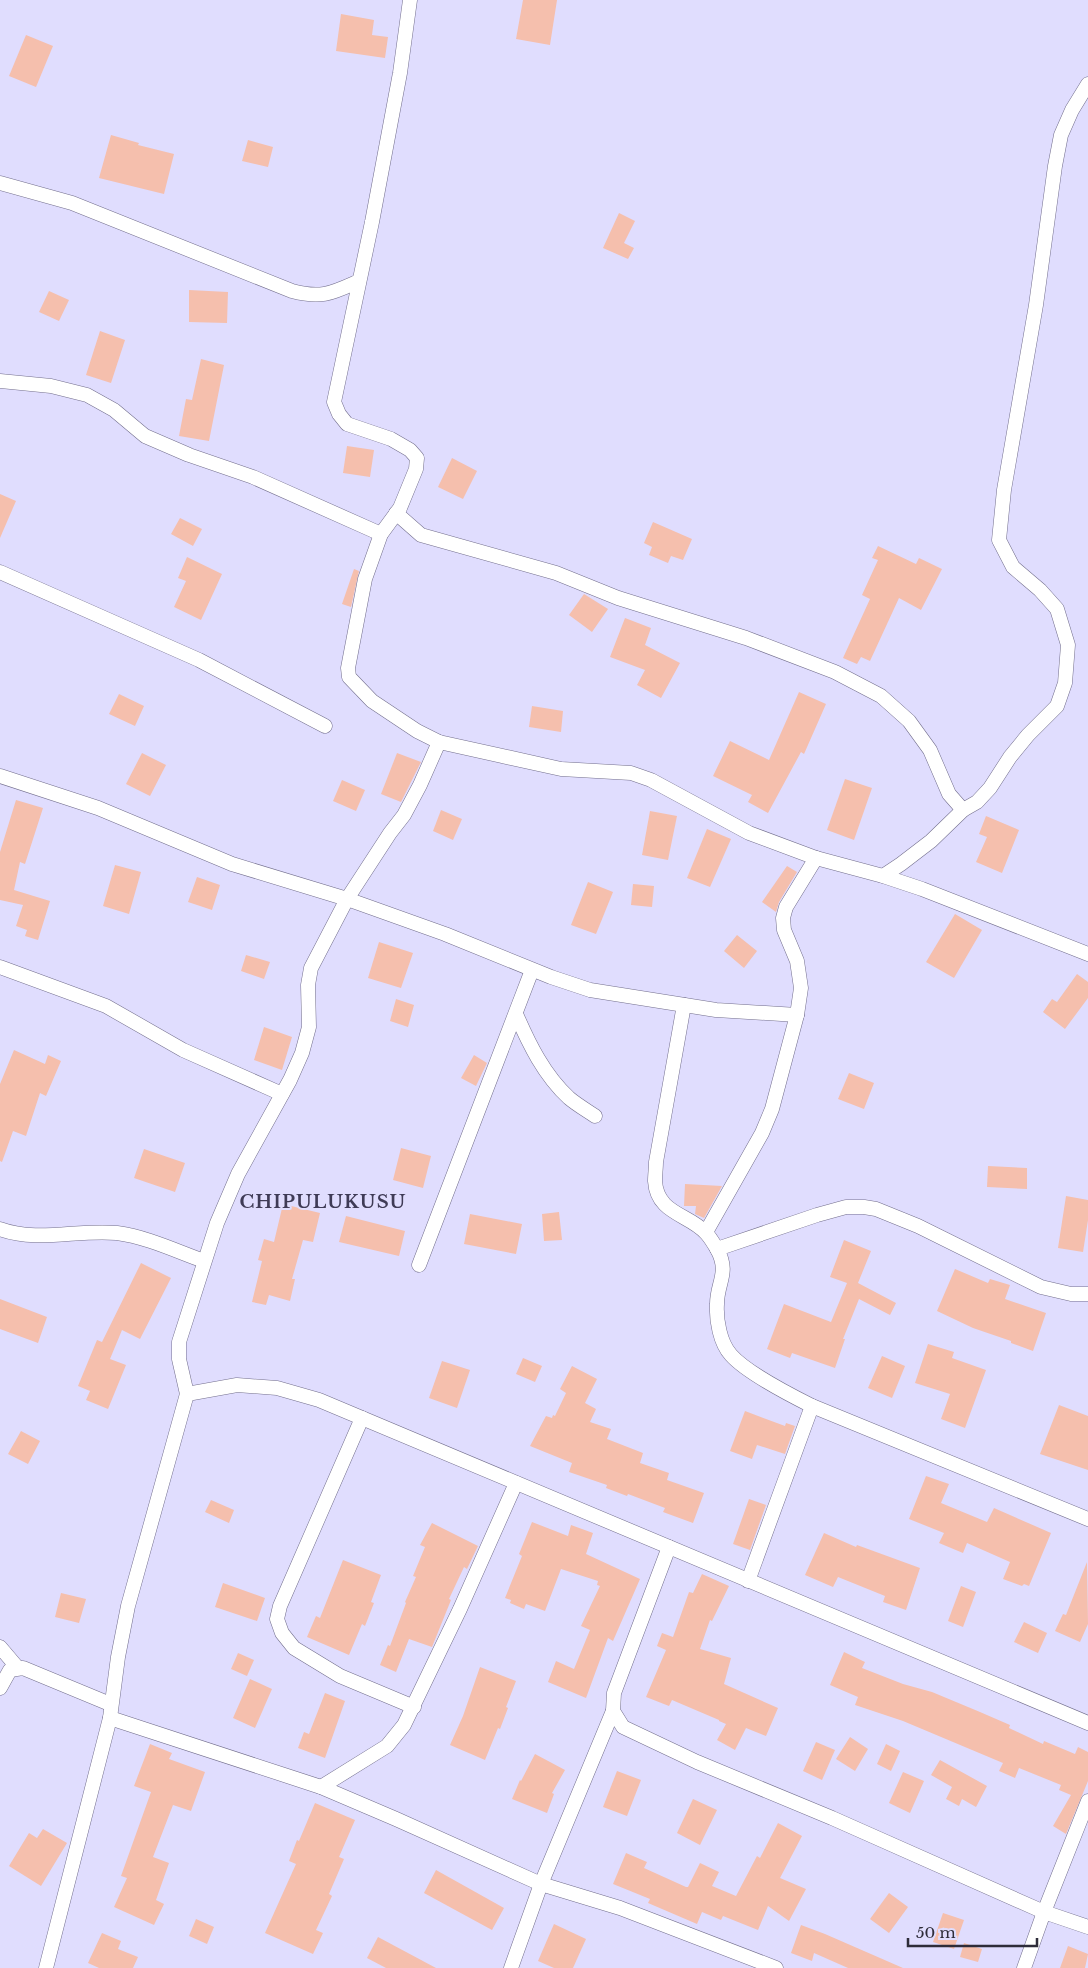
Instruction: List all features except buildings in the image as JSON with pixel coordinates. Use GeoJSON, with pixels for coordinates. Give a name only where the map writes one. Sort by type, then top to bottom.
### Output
{"type":"FeatureCollection","features":[{"type":"Feature","properties":{"kind":"street"},"geometry":{"type":"LineString","coordinates":[[410,0],[400,73],[360,281],[334,402],[339,414],[347,424],[391,439],[410,450],[417,458],[416,469],[396,513],[381,534],[365,580],[350,660],[349,676],[372,701],[417,731],[439,742],[561,768],[631,773],[651,780],[748,833],[816,858],[922,888],[1088,954]]}},
{"type":"Feature","properties":{"kind":"street"},"geometry":{"type":"LineString","coordinates":[[883,876],[902,864],[963,810],[977,802],[990,788],[1010,757],[1028,735],[1057,706],[1065,683],[1068,645],[1058,609],[1040,590],[1013,567],[999,540],[1004,490],[1036,305],[1061,135],[1072,110],[1088,84]]}},
{"type":"Feature","properties":{"kind":"street"},"geometry":{"type":"LineString","coordinates":[[0,183],[72,203],[292,291],[311,296],[330,294],[360,281]]}},
{"type":"Feature","properties":{"kind":"street"},"geometry":{"type":"LineString","coordinates":[[0,381],[51,386],[87,395],[114,410],[145,436],[189,455],[262,480],[381,534]]}},
{"type":"Feature","properties":{"kind":"street"},"geometry":{"type":"LineString","coordinates":[[396,513],[420,535],[556,573],[618,598],[746,638],[836,672],[881,696],[909,721],[930,750],[949,794],[963,810]]}},
{"type":"Feature","properties":{"kind":"street"},"geometry":{"type":"LineString","coordinates":[[0,572],[199,660],[325,726]]}},
{"type":"Feature","properties":{"kind":"street"},"geometry":{"type":"LineString","coordinates":[[46,1968],[110,1711],[128,1606],[187,1394],[178,1359],[179,1342],[204,1261],[217,1223],[238,1174],[302,1053],[309,1027],[308,985],[311,968],[347,900],[390,833],[404,815],[439,742]]}},
{"type":"Feature","properties":{"kind":"street"},"geometry":{"type":"LineString","coordinates":[[0,776],[98,808],[232,864],[347,900],[445,934],[532,970],[590,990],[716,1010],[797,1015]]}},
{"type":"Feature","properties":{"kind":"street"},"geometry":{"type":"LineString","coordinates":[[706,1232],[762,1133],[772,1109],[797,1015],[801,988],[798,961],[784,930],[783,918],[786,907],[816,858]]}},
{"type":"Feature","properties":{"kind":"street"},"geometry":{"type":"LineString","coordinates":[[0,967],[106,1006],[141,1024],[184,1050],[282,1094]]}},
{"type":"Feature","properties":{"kind":"street"},"geometry":{"type":"LineString","coordinates":[[419,1265],[532,970]]}},
{"type":"Feature","properties":{"kind":"street"},"geometry":{"type":"LineString","coordinates":[[684,1005],[656,1162],[655,1182],[660,1198],[667,1208],[706,1232],[717,1249],[724,1267],[716,1304],[724,1346],[731,1356],[812,1406],[1088,1519]]}},
{"type":"Feature","properties":{"kind":"street"},"geometry":{"type":"LineString","coordinates":[[516,1014],[529,1044],[552,1080],[569,1098],[595,1116]]}},
{"type":"Feature","properties":{"kind":"street"},"geometry":{"type":"LineString","coordinates":[[717,1249],[817,1215],[846,1207],[864,1206],[918,1226],[1041,1286],[1071,1294],[1088,1294]]}},
{"type":"Feature","properties":{"kind":"street"},"geometry":{"type":"LineString","coordinates":[[0,1229],[14,1234],[48,1236],[86,1232],[118,1233],[160,1245],[204,1261]]}},
{"type":"Feature","properties":{"kind":"street"},"geometry":{"type":"LineString","coordinates":[[187,1394],[237,1385],[277,1388],[319,1400],[1088,1722]]}},
{"type":"Feature","properties":{"kind":"street"},"geometry":{"type":"LineString","coordinates":[[748,1581],[812,1406]]}},
{"type":"Feature","properties":{"kind":"street"},"geometry":{"type":"LineString","coordinates":[[362,1418],[280,1606],[277,1619],[282,1633],[294,1648],[340,1676],[414,1707]]}},
{"type":"Feature","properties":{"kind":"street"},"geometry":{"type":"LineString","coordinates":[[321,1787],[387,1746],[404,1725],[460,1609],[516,1483]]}},
{"type":"Feature","properties":{"kind":"street"},"geometry":{"type":"LineString","coordinates":[[511,1968],[541,1884],[613,1711],[614,1693],[669,1547]]}},
{"type":"Feature","properties":{"kind":"street"},"geometry":{"type":"LineString","coordinates":[[0,1647],[17,1667]]}},
{"type":"Feature","properties":{"kind":"street"},"geometry":{"type":"LineString","coordinates":[[0,1688],[10,1670],[17,1667],[23,1668],[110,1711],[321,1787],[541,1884],[620,1908],[776,1968]]}},
{"type":"Feature","properties":{"kind":"street"},"geometry":{"type":"LineString","coordinates":[[613,1711],[623,1728],[697,1762],[832,1818],[1044,1912],[1088,1927]]}},
{"type":"Feature","properties":{"kind":"street"},"geometry":{"type":"LineString","coordinates":[[1024,1968],[1088,1801]]}},
{"type":"Feature","properties":{"kind":"district","name":"CHIPULUKUSU"},"geometry":{"type":"Point","coordinates":[323,1202]}}]}
